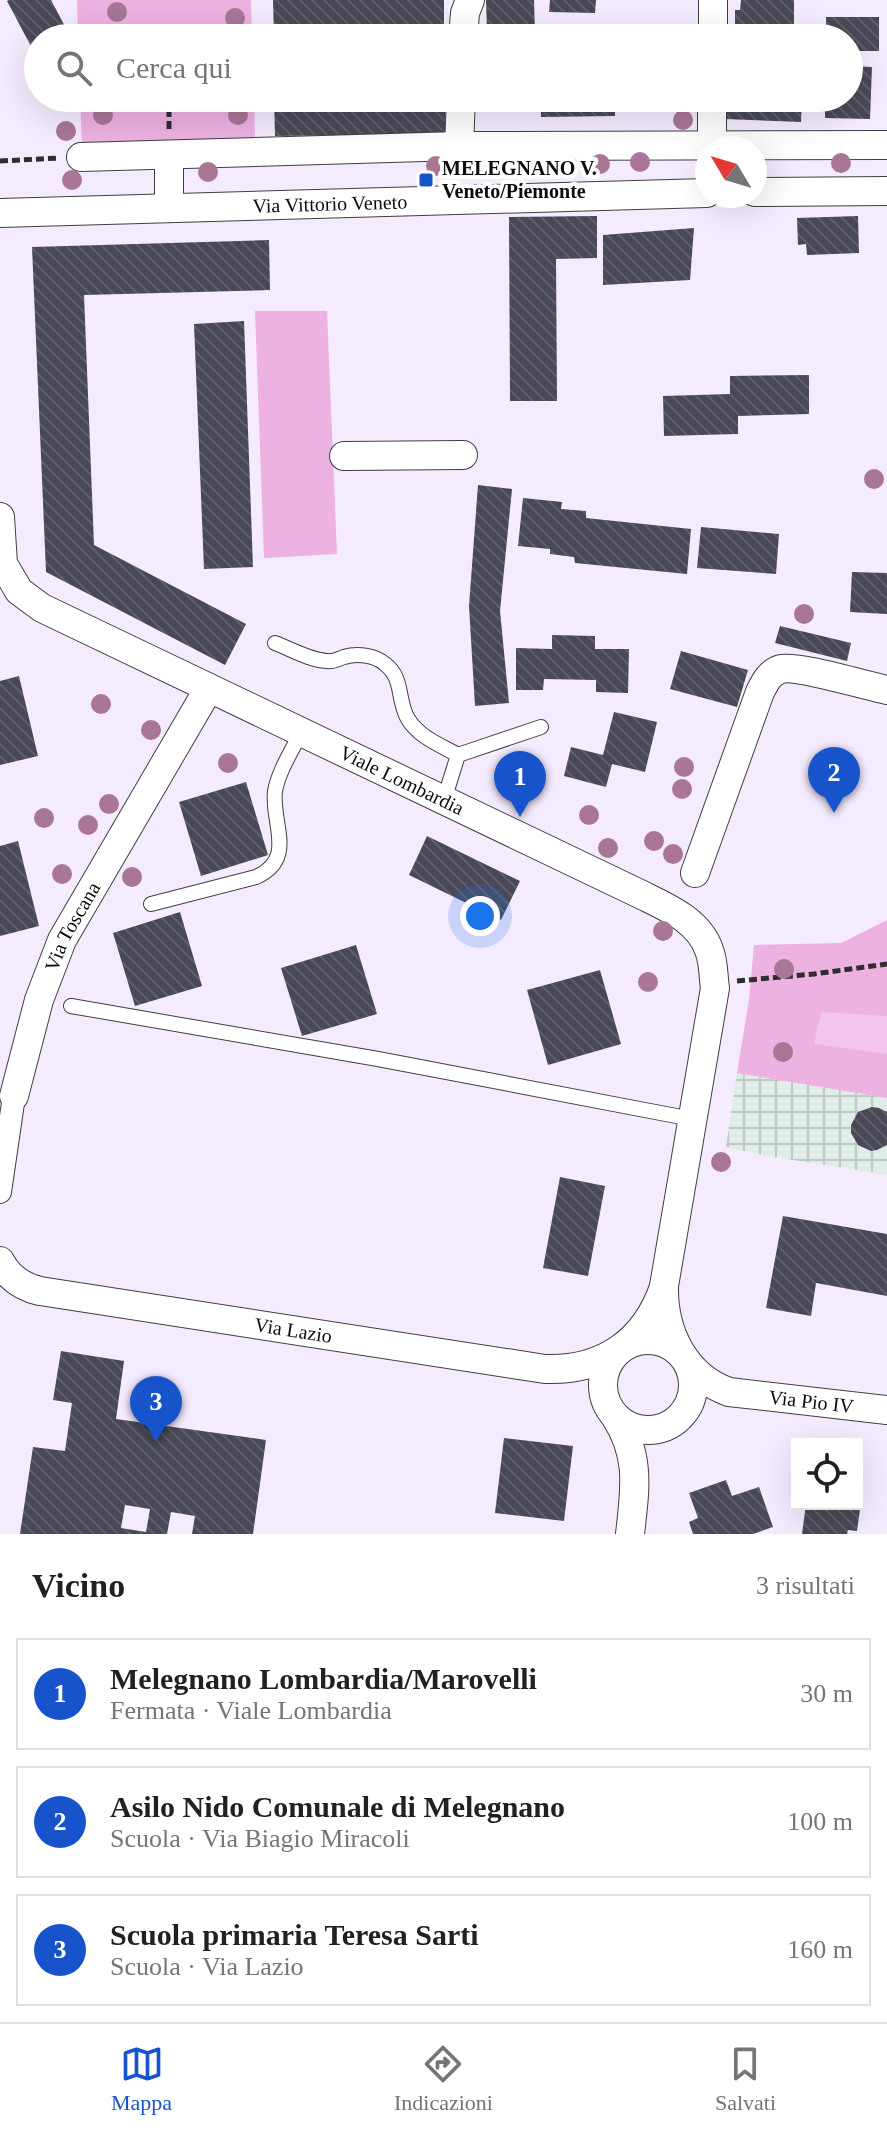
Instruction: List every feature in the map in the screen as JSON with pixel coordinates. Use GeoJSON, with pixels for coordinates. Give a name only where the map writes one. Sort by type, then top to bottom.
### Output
{"type":"FeatureCollection","features":[{"type":"Feature","properties":{"kind":"street"},"geometry":{"type":"LineString","coordinates":[[464,24],[470,0]]}},
{"type":"Feature","properties":{"kind":"street"},"geometry":{"type":"LineString","coordinates":[[713,0],[713,24]]}},
{"type":"Feature","properties":{"kind":"street"},"geometry":{"type":"LineString","coordinates":[[459,146],[460,112]]}},
{"type":"Feature","properties":{"kind":"street"},"geometry":{"type":"LineString","coordinates":[[712,112],[712,136]]}},
{"type":"Feature","properties":{"kind":"street"},"geometry":{"type":"LineString","coordinates":[[81,157],[459,146],[695,145]]}},
{"type":"Feature","properties":{"kind":"street"},"geometry":{"type":"LineString","coordinates":[[767,145],[887,145]]}},
{"type":"Feature","properties":{"kind":"street"},"geometry":{"type":"LineString","coordinates":[[169,155],[169,208]]}},
{"type":"Feature","properties":{"kind":"street"},"geometry":{"type":"LineString","coordinates":[[767,192],[887,191]]}},
{"type":"Feature","properties":{"kind":"street","name":"Via Vittorio Veneto"},"geometry":{"type":"LineString","coordinates":[[0,213],[695,193]]}},
{"type":"Feature","properties":{"kind":"street"},"geometry":{"type":"LineString","coordinates":[[344,456],[463,455]]}},
{"type":"Feature","properties":{"kind":"street","name":"Viale Lombardia"},"geometry":{"type":"LineString","coordinates":[[0,517],[3,564],[19,591],[42,608],[672,910],[701,934],[709,949],[715,988],[664,1286],[645,1323],[619,1351]]}},
{"type":"Feature","properties":{"kind":"street"},"geometry":{"type":"LineString","coordinates":[[695,873],[760,692],[774,673],[781,669],[797,669],[887,690]]}},
{"type":"Feature","properties":{"kind":"street","name":"Via Toscana"},"geometry":{"type":"LineString","coordinates":[[0,1192],[14,1096],[39,1000],[62,940],[209,688]]}},
{"type":"Feature","properties":{"kind":"street","name":"Via Lazio"},"geometry":{"type":"LineString","coordinates":[[0,1261],[4,1270],[17,1282],[40,1291],[545,1369],[580,1386],[614,1415]]}},
{"type":"Feature","properties":{"kind":"street","name":"Viale Lombardia"},"geometry":{"type":"LineString","coordinates":[[664,1286],[668,1326],[683,1356]]}},
{"type":"Feature","properties":{"kind":"street"},"geometry":{"type":"LineString","coordinates":[[630,1534],[636,1479],[641,1466],[652,1448],[689,1405],[693,1389],[691,1369],[683,1356],[669,1345],[651,1340],[633,1342],[619,1351],[610,1361],[603,1381],[605,1399],[632,1453],[636,1479]]}},
{"type":"Feature","properties":{"kind":"street","name":"Via Lazio"},"geometry":{"type":"LineString","coordinates":[[545,1369],[583,1367],[619,1351]]}},
{"type":"Feature","properties":{"kind":"street","name":"Via Pio IV"},"geometry":{"type":"LineString","coordinates":[[683,1356],[703,1378],[722,1389],[887,1410]]}},
{"type":"Feature","properties":{"kind":"street","name":"Via Pio IV"},"geometry":{"type":"LineString","coordinates":[[677,1420],[701,1403],[737,1392]]}},
{"type":"Feature","properties":{"kind":"street"},"geometry":{"type":"LineString","coordinates":[[614,1415],[630,1427],[646,1431],[677,1420]]}},
{"type":"Feature","properties":{"kind":"lane"},"geometry":{"type":"LineString","coordinates":[[275,643],[319,660],[334,661],[351,656],[377,658],[395,674],[403,710],[414,728],[458,755],[541,727]]}},
{"type":"Feature","properties":{"kind":"lane"},"geometry":{"type":"LineString","coordinates":[[151,904],[256,877],[275,862],[280,847],[275,811],[276,790],[282,770],[301,732]]}},
{"type":"Feature","properties":{"kind":"lane"},"geometry":{"type":"LineString","coordinates":[[444,800],[458,755]]}},
{"type":"Feature","properties":{"kind":"lane"},"geometry":{"type":"LineString","coordinates":[[71,1006],[378,1059],[692,1119]]}},
{"type":"Feature","properties":{"kind":"lane","name":"Via Lazio"},"geometry":{"type":"LineString","coordinates":[[0,1286],[40,1291]]}},
{"type":"Feature","properties":{"kind":"path"},"geometry":{"type":"LineString","coordinates":[[0,161],[81,157]]}},
{"type":"Feature","properties":{"kind":"path"},"geometry":{"type":"LineString","coordinates":[[737,981],[887,964]]}},
{"type":"Feature","properties":{"kind":"shaded area"},"geometry":{"type":"Polygon","coordinates":[[[77,0],[251,0],[252,24],[78,24],[77,0]]]}},
{"type":"Feature","properties":{"kind":"shaded area"},"geometry":{"type":"Polygon","coordinates":[[[81,112],[254,112],[255,140],[82,146],[81,112]]]}},
{"type":"Feature","properties":{"kind":"shaded area"},"geometry":{"type":"Polygon","coordinates":[[[255,311],[327,311],[337,554],[264,558],[255,311]]]}},
{"type":"Feature","properties":{"kind":"shaded area"},"geometry":{"type":"Polygon","coordinates":[[[887,920],[887,1098],[737,1073],[754,945],[841,943],[887,920]]]}},
{"type":"Feature","properties":{"kind":"shaded area"},"geometry":{"type":"Polygon","coordinates":[[[821,1012],[887,1016],[887,1054],[814,1044],[821,1012]]]}},
{"type":"Feature","properties":{"kind":"shaded area"},"geometry":{"type":"Polygon","coordinates":[[[737,1073],[887,1098],[887,1175],[726,1147],[737,1073]]]}},
{"type":"Feature","properties":{"kind":"building"},"geometry":{"type":"Polygon","coordinates":[[[51,0],[64,24],[24,24],[24,33],[7,1],[51,0]]]}},
{"type":"Feature","properties":{"kind":"building"},"geometry":{"type":"Polygon","coordinates":[[[273,0],[444,0],[444,24],[274,24],[273,0]]]}},
{"type":"Feature","properties":{"kind":"building"},"geometry":{"type":"Polygon","coordinates":[[[486,0],[534,0],[535,24],[487,24],[486,0]]]}},
{"type":"Feature","properties":{"kind":"building"},"geometry":{"type":"Polygon","coordinates":[[[550,0],[596,0],[595,13],[549,12],[550,0]]]}},
{"type":"Feature","properties":{"kind":"building"},"geometry":{"type":"Polygon","coordinates":[[[741,0],[794,0],[794,24],[735,24],[735,10],[740,10],[741,0]]]}},
{"type":"Feature","properties":{"kind":"building"},"geometry":{"type":"Polygon","coordinates":[[[826,17],[879,17],[879,51],[863,51],[863,24],[826,24],[826,17]]]}},
{"type":"Feature","properties":{"kind":"building"},"geometry":{"type":"Polygon","coordinates":[[[863,67],[872,67],[870,119],[825,118],[825,112],[863,112],[863,67]]]}},
{"type":"Feature","properties":{"kind":"building"},"geometry":{"type":"Polygon","coordinates":[[[274,112],[445,112],[445,134],[275,136],[274,112]]]}},
{"type":"Feature","properties":{"kind":"building"},"geometry":{"type":"Polygon","coordinates":[[[541,112],[615,112],[615,116],[541,117],[541,112]]]}},
{"type":"Feature","properties":{"kind":"building"},"geometry":{"type":"Polygon","coordinates":[[[725,112],[801,112],[801,122],[725,119],[725,112]]]}},
{"type":"Feature","properties":{"kind":"building"},"geometry":{"type":"Polygon","coordinates":[[[597,216],[597,258],[556,259],[557,401],[510,401],[509,217],[597,216]]]}},
{"type":"Feature","properties":{"kind":"building"},"geometry":{"type":"Polygon","coordinates":[[[858,216],[859,253],[807,255],[806,244],[798,245],[797,218],[858,216]]]}},
{"type":"Feature","properties":{"kind":"building"},"geometry":{"type":"Polygon","coordinates":[[[694,228],[690,280],[603,285],[603,235],[694,228]]]}},
{"type":"Feature","properties":{"kind":"building"},"geometry":{"type":"Polygon","coordinates":[[[269,240],[270,290],[84,295],[94,545],[246,624],[225,665],[46,572],[32,247],[269,240]]]}},
{"type":"Feature","properties":{"kind":"building"},"geometry":{"type":"Polygon","coordinates":[[[244,321],[253,567],[204,569],[194,324],[244,321]]]}},
{"type":"Feature","properties":{"kind":"building"},"geometry":{"type":"Polygon","coordinates":[[[809,375],[809,414],[738,416],[738,434],[664,436],[663,396],[730,394],[730,376],[809,375]]]}},
{"type":"Feature","properties":{"kind":"building"},"geometry":{"type":"Polygon","coordinates":[[[478,485],[512,489],[500,611],[509,703],[475,706],[469,606],[478,485]]]}},
{"type":"Feature","properties":{"kind":"building"},"geometry":{"type":"Polygon","coordinates":[[[523,498],[562,502],[561,509],[586,511],[586,518],[691,529],[687,574],[575,563],[574,557],[550,554],[550,549],[518,546],[523,498]]]}},
{"type":"Feature","properties":{"kind":"building"},"geometry":{"type":"Polygon","coordinates":[[[701,527],[779,534],[776,574],[697,568],[701,527]]]}},
{"type":"Feature","properties":{"kind":"building"},"geometry":{"type":"Polygon","coordinates":[[[852,572],[887,573],[887,614],[850,612],[852,572]]]}},
{"type":"Feature","properties":{"kind":"building"},"geometry":{"type":"Polygon","coordinates":[[[780,626],[851,643],[847,661],[775,643],[780,626]]]}},
{"type":"Feature","properties":{"kind":"building"},"geometry":{"type":"Polygon","coordinates":[[[552,635],[595,636],[595,649],[629,649],[628,693],[596,692],[596,680],[544,679],[543,690],[516,690],[516,648],[552,649],[552,635]]]}},
{"type":"Feature","properties":{"kind":"building"},"geometry":{"type":"Polygon","coordinates":[[[681,651],[748,670],[737,707],[670,689],[681,651]]]}},
{"type":"Feature","properties":{"kind":"building"},"geometry":{"type":"Polygon","coordinates":[[[19,676],[38,756],[0,765],[0,681],[19,676]]]}},
{"type":"Feature","properties":{"kind":"building"},"geometry":{"type":"Polygon","coordinates":[[[614,712],[657,722],[645,772],[612,764],[606,787],[564,776],[571,747],[603,755],[614,712]]]}},
{"type":"Feature","properties":{"kind":"building"},"geometry":{"type":"Polygon","coordinates":[[[246,782],[268,855],[201,876],[179,802],[246,782]]]}},
{"type":"Feature","properties":{"kind":"building"},"geometry":{"type":"Polygon","coordinates":[[[427,836],[520,881],[501,920],[409,875],[427,836]]]}},
{"type":"Feature","properties":{"kind":"building"},"geometry":{"type":"Polygon","coordinates":[[[18,841],[39,926],[0,936],[0,846],[18,841]]]}},
{"type":"Feature","properties":{"kind":"building"},"geometry":{"type":"Polygon","coordinates":[[[180,912],[202,986],[135,1006],[113,933],[180,912]]]}},
{"type":"Feature","properties":{"kind":"building"},"geometry":{"type":"Polygon","coordinates":[[[356,945],[377,1014],[302,1036],[281,968],[356,945]]]}},
{"type":"Feature","properties":{"kind":"building"},"geometry":{"type":"Polygon","coordinates":[[[600,970],[621,1044],[548,1065],[527,990],[600,970]]]}},
{"type":"Feature","properties":{"kind":"building"},"geometry":{"type":"Polygon","coordinates":[[[872,1107],[887,1112],[887,1145],[871,1151],[858,1145],[851,1133],[851,1125],[858,1112],[872,1107]]]}},
{"type":"Feature","properties":{"kind":"building"},"geometry":{"type":"Polygon","coordinates":[[[560,1177],[605,1186],[588,1276],[543,1268],[560,1177]]]}},
{"type":"Feature","properties":{"kind":"building"},"geometry":{"type":"Polygon","coordinates":[[[783,1216],[887,1234],[887,1296],[816,1283],[811,1316],[766,1308],[783,1216]]]}},
{"type":"Feature","properties":{"kind":"building"},"geometry":{"type":"Polygon","coordinates":[[[61,1351],[124,1361],[116,1419],[266,1440],[253,1534],[192,1534],[195,1516],[171,1512],[167,1534],[20,1534],[33,1447],[65,1451],[72,1403],[53,1400],[61,1351]],[[125,1505],[121,1528],[146,1532],[150,1509],[125,1505]]]}},
{"type":"Feature","properties":{"kind":"building"},"geometry":{"type":"Polygon","coordinates":[[[504,1438],[573,1446],[564,1521],[495,1513],[504,1438]]]}},
{"type":"Feature","properties":{"kind":"building"},"geometry":{"type":"Polygon","coordinates":[[[726,1480],[732,1496],[759,1487],[773,1527],[753,1534],[693,1534],[689,1522],[698,1518],[689,1493],[726,1480]]]}},
{"type":"Feature","properties":{"kind":"building"},"geometry":{"type":"Polygon","coordinates":[[[805,1510],[860,1510],[857,1531],[848,1530],[847,1534],[802,1534],[805,1510]]]}},
{"type":"Feature","properties":{"kind":"place","name":"MELEGNANO V. Veneto/Piemonte"},"geometry":{"type":"Point","coordinates":[426,180]}},
{"type":"Feature","properties":{"kind":"place","name":"Asilo Nido Comunale di Melegnano"},"geometry":{"type":"Point","coordinates":[834,813]}},
{"type":"Feature","properties":{"kind":"place","name":"Melegnano Lombardia/Marovelli"},"geometry":{"type":"Point","coordinates":[520,817]}},
{"type":"Feature","properties":{"kind":"place","name":"Scuola primaria Teresa Sarti"},"geometry":{"type":"Point","coordinates":[156,1442]}}]}
